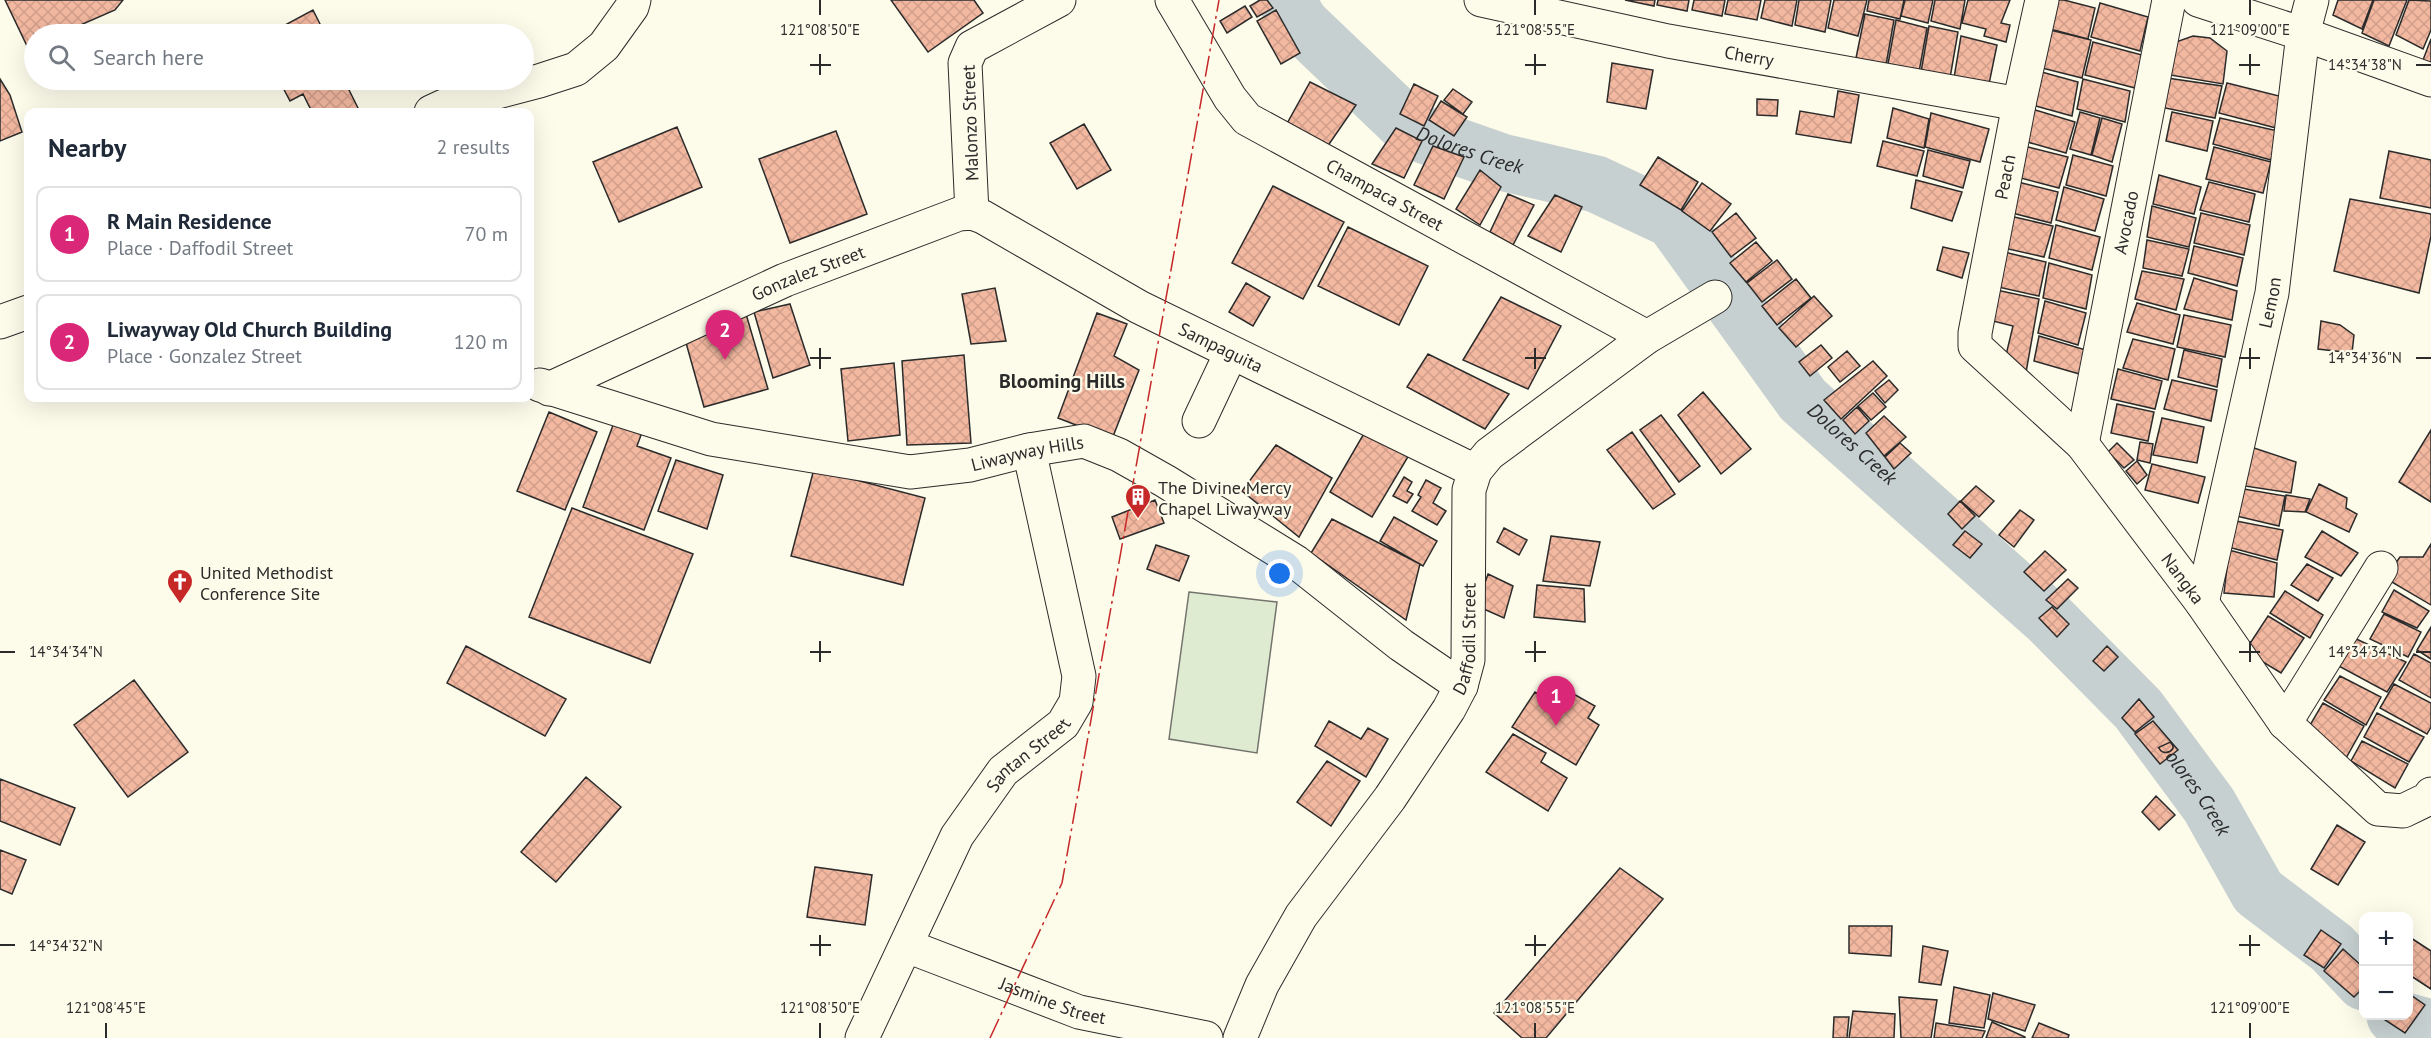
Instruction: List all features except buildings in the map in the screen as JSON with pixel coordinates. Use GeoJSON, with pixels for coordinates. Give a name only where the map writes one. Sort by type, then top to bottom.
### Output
{"type":"FeatureCollection","features":[{"type":"Feature","properties":{"kind":"street"},"geometry":{"type":"LineString","coordinates":[[534,82],[576,69],[604,46],[632,7],[634,0]]}},
{"type":"Feature","properties":{"kind":"street","name":"Malonzo Street"},"geometry":{"type":"LineString","coordinates":[[972,213],[965,63],[972,47],[1059,0]]}},
{"type":"Feature","properties":{"kind":"street","name":"Champaca Street"},"geometry":{"type":"LineString","coordinates":[[1172,0],[1230,98],[1247,119],[1647,338]]}},
{"type":"Feature","properties":{"kind":"street","name":"Cherry"},"geometry":{"type":"LineString","coordinates":[[1481,0],[1668,40],[2019,104]]}},
{"type":"Feature","properties":{"kind":"street","name":"Peach"},"geometry":{"type":"LineString","coordinates":[[1982,353],[1975,346],[1975,333],[2019,104],[2042,0]]}},
{"type":"Feature","properties":{"kind":"street","name":"Avocado"},"geometry":{"type":"LineString","coordinates":[[2082,444],[2169,0]]}},
{"type":"Feature","properties":{"kind":"street"},"geometry":{"type":"LineString","coordinates":[[2198,0],[2303,34],[2431,80]]}},
{"type":"Feature","properties":{"kind":"street","name":"Lemon"},"geometry":{"type":"LineString","coordinates":[[2202,603],[2272,292],[2303,34],[2312,0]]}},
{"type":"Feature","properties":{"kind":"street"},"geometry":{"type":"LineString","coordinates":[[438,108],[503,90]]}},
{"type":"Feature","properties":{"kind":"street","name":"Sampaguita"},"geometry":{"type":"LineString","coordinates":[[972,213],[983,217],[1139,307],[1475,471]]}},
{"type":"Feature","properties":{"kind":"street","name":"Gonzalez Street"},"geometry":{"type":"LineString","coordinates":[[539,385],[785,280],[959,214],[972,213]]}},
{"type":"Feature","properties":{"kind":"street"},"geometry":{"type":"LineString","coordinates":[[1475,471],[1489,454],[1647,338],[1715,297]]}},
{"type":"Feature","properties":{"kind":"street"},"geometry":{"type":"LineString","coordinates":[[0,322],[24,313]]}},
{"type":"Feature","properties":{"kind":"street"},"geometry":{"type":"LineString","coordinates":[[1198,421],[1231,353]]}},
{"type":"Feature","properties":{"kind":"street","name":"Nangka"},"geometry":{"type":"LineString","coordinates":[[1982,353],[2082,444],[2202,603],[2285,723],[2379,809],[2403,811],[2428,799],[2431,794]]}},
{"type":"Feature","properties":{"kind":"street","name":"Liwayway Hills"},"geometry":{"type":"LineString","coordinates":[[539,385],[711,439],[910,472],[970,465],[1029,450],[1084,441],[1119,455],[1296,562],[1401,645],[1461,686]]}},
{"type":"Feature","properties":{"kind":"street","name":"Santan Street"},"geometry":{"type":"LineString","coordinates":[[862,1038],[957,836],[1004,771],[1063,724],[1076,702],[1079,676],[1029,450]]}},
{"type":"Feature","properties":{"kind":"street","name":"Daffodil Street"},"geometry":{"type":"LineString","coordinates":[[1240,1038],[1262,985],[1301,915],[1390,798],[1449,710],[1461,686],[1468,660],[1469,490],[1475,471]]}},
{"type":"Feature","properties":{"kind":"street"},"geometry":{"type":"LineString","coordinates":[[2285,723],[2381,568]]}},
{"type":"Feature","properties":{"kind":"street","name":"Jasmine Street"},"geometry":{"type":"LineString","coordinates":[[907,946],[1079,1012],[1206,1038]]}},
{"type":"Feature","properties":{"kind":"green space"},"geometry":{"type":"Polygon","coordinates":[[[1189,592],[1277,602],[1257,753],[1169,739],[1189,592]]]}},
{"type":"Feature","properties":{"kind":"waterway","name":"Dolores Creek"},"geometry":{"type":"LineString","coordinates":[[1286,0],[1301,24],[1413,131],[1501,162],[1596,184],[1673,220],[1803,400],[2049,619],[2138,709],[2209,805],[2258,892],[2332,948],[2359,977]]}},
{"type":"Feature","properties":{"kind":"waterway","name":"Dolores Creek"},"geometry":{"type":"LineString","coordinates":[[2402,1020],[2431,1028]]}},
{"type":"Feature","properties":{"kind":"power"},"geometry":{"type":"LineString","coordinates":[[990,1038],[1062,883],[1219,0]]}},
{"type":"Feature","properties":{"kind":"place","name":"Liwayway Old Church Building"},"geometry":{"type":"Point","coordinates":[725,360]}},
{"type":"Feature","properties":{"kind":"place","name":"The Divine Mercy Chapel Liwayway"},"geometry":{"type":"Point","coordinates":[1138,520]}},
{"type":"Feature","properties":{"kind":"place","name":"United Methodist Conference Site"},"geometry":{"type":"Point","coordinates":[180,605]}},
{"type":"Feature","properties":{"kind":"place","name":"R Main Residence"},"geometry":{"type":"Point","coordinates":[1556,726]}},
{"type":"Feature","properties":{"kind":"district","name":"Blooming Hills"},"geometry":{"type":"Point","coordinates":[1062,381]}}]}
